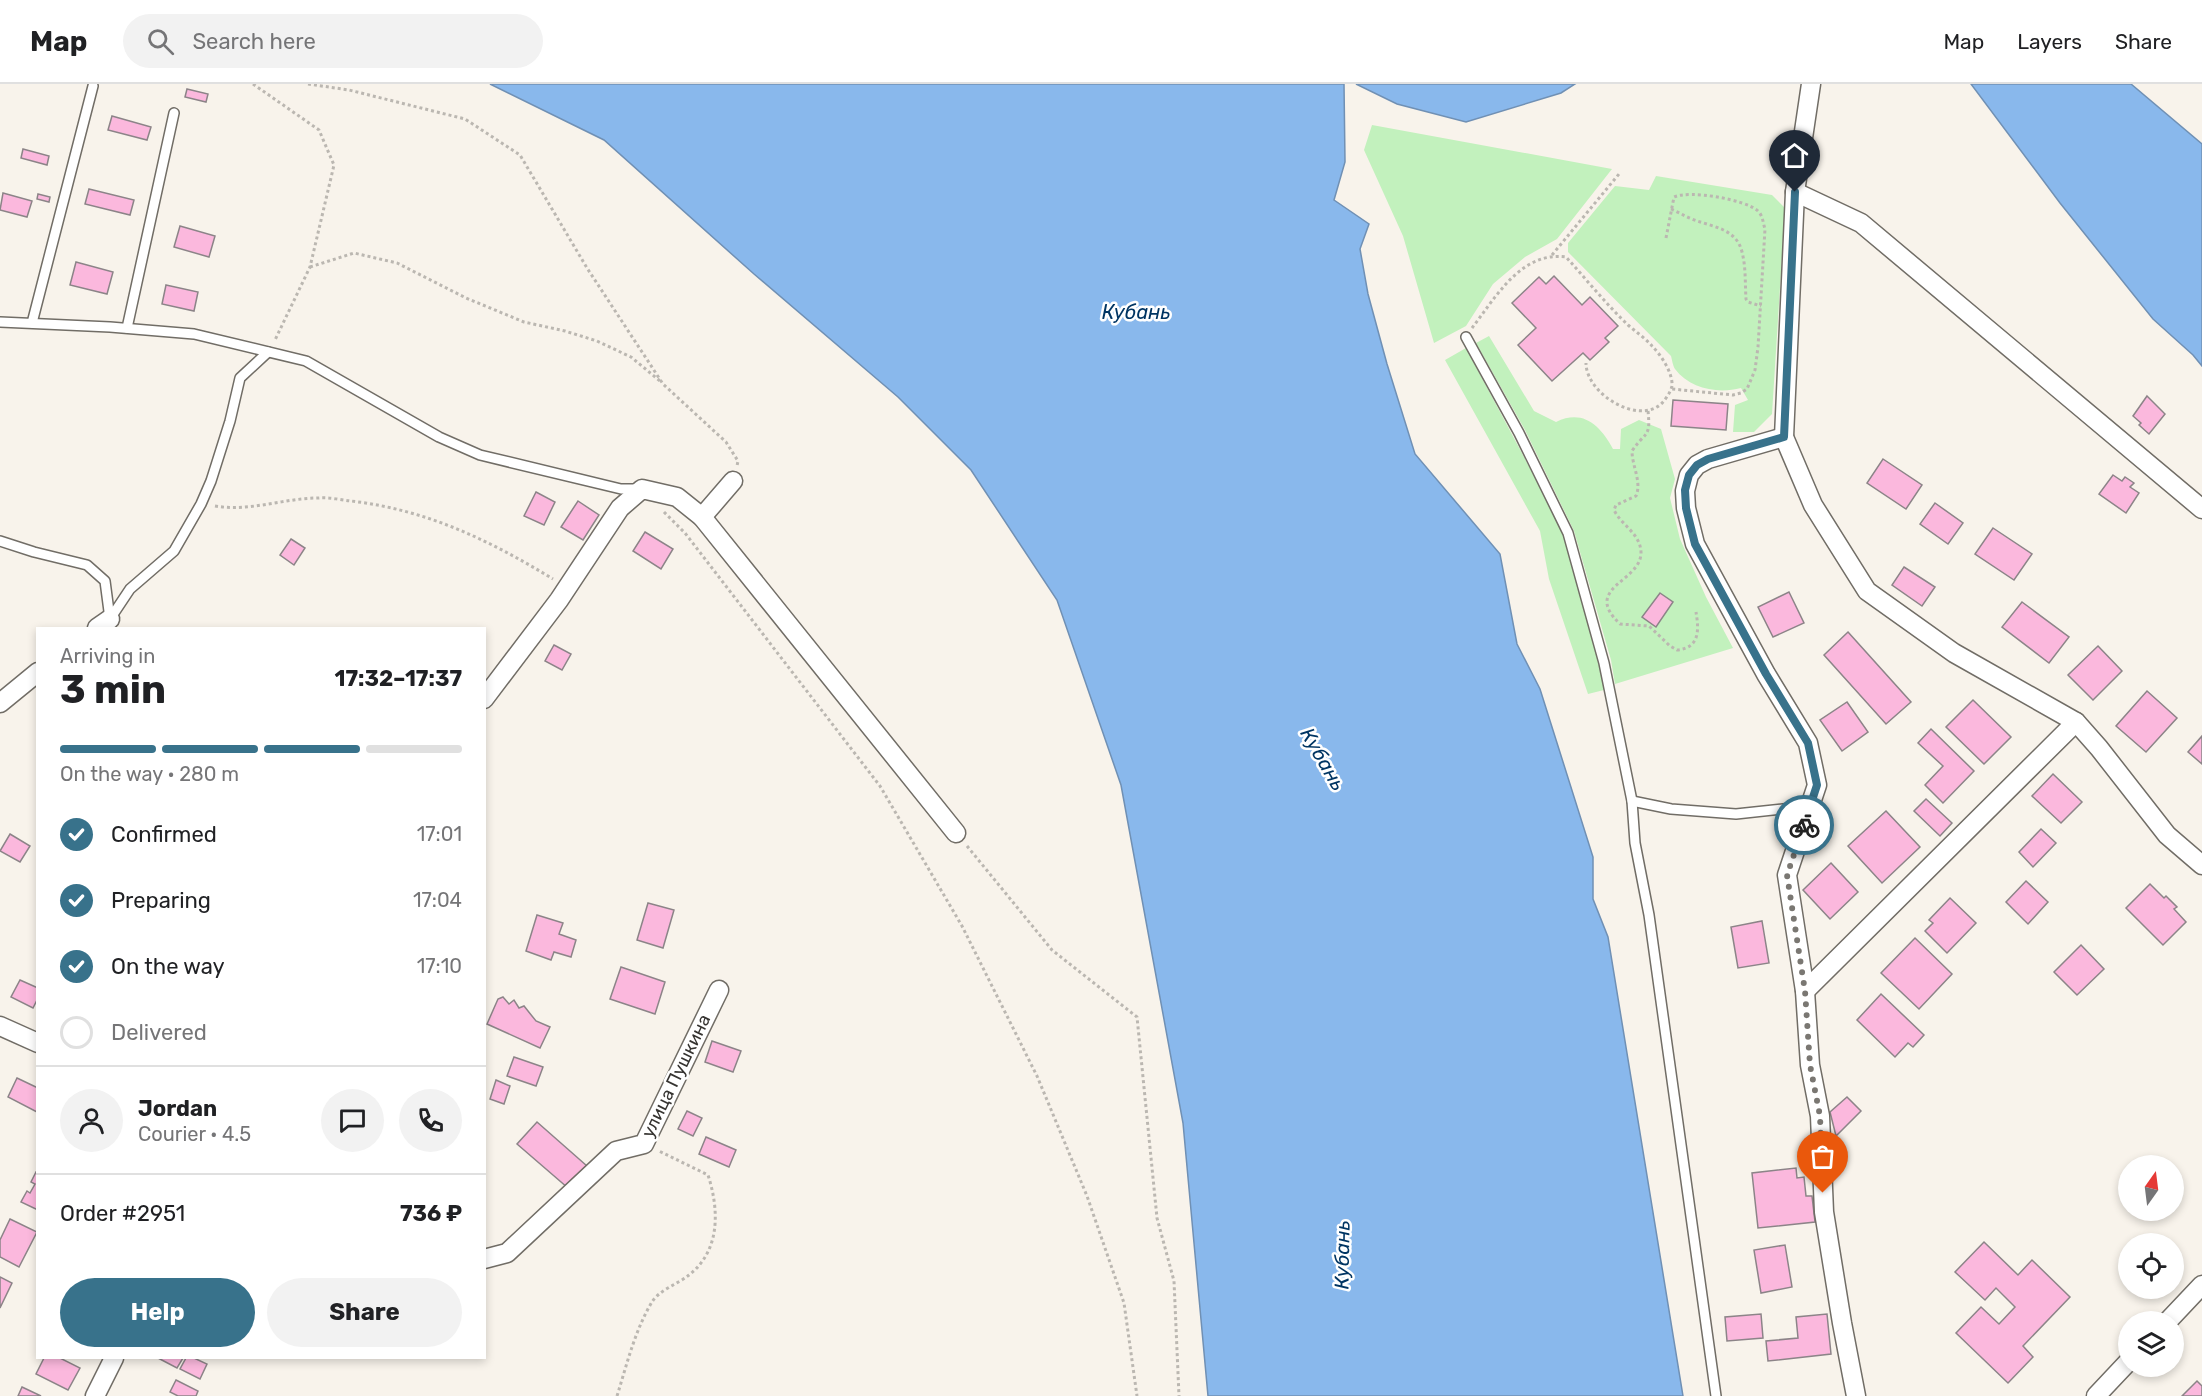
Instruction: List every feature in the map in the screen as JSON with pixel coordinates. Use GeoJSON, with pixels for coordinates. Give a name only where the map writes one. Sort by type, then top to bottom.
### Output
{"type":"FeatureCollection","features":[{"type":"Feature","properties":{"kind":"street"},"geometry":{"type":"LineString","coordinates":[[1811,84],[1795,192],[1784,437],[1813,505],[1867,591],[1954,653],[2076,722],[2168,835],[2202,865]]}},
{"type":"Feature","properties":{"kind":"street"},"geometry":{"type":"LineString","coordinates":[[1795,192],[1862,223],[2202,509]]}},
{"type":"Feature","properties":{"kind":"street"},"geometry":{"type":"LineString","coordinates":[[1784,437],[1708,459],[1697,465],[1689,475],[1685,490],[1686,508],[1695,544],[1766,674],[1808,743],[1817,785],[1787,875],[1805,991],[1810,1065],[1820,1116],[1824,1212],[1856,1396]]}},
{"type":"Feature","properties":{"kind":"street"},"geometry":{"type":"LineString","coordinates":[[702,517],[733,481]]}},
{"type":"Feature","properties":{"kind":"street"},"geometry":{"type":"LineString","coordinates":[[486,696],[563,594],[620,508],[642,489],[676,497],[702,517],[956,833]]}},
{"type":"Feature","properties":{"kind":"street"},"geometry":{"type":"LineString","coordinates":[[0,703],[36,674]]}},
{"type":"Feature","properties":{"kind":"street"},"geometry":{"type":"LineString","coordinates":[[1805,991],[2076,722]]}},
{"type":"Feature","properties":{"kind":"street","name":"улица Пушкина"},"geometry":{"type":"LineString","coordinates":[[486,1258],[507,1253],[616,1151],[644,1144],[718,990]]}},
{"type":"Feature","properties":{"kind":"street"},"geometry":{"type":"LineString","coordinates":[[0,1026],[36,1042]]}},
{"type":"Feature","properties":{"kind":"street"},"geometry":{"type":"LineString","coordinates":[[2178,1311],[2202,1286]]}},
{"type":"Feature","properties":{"kind":"street"},"geometry":{"type":"LineString","coordinates":[[95,1396],[114,1359]]}},
{"type":"Feature","properties":{"kind":"street"},"geometry":{"type":"LineString","coordinates":[[2096,1396],[2118,1373]]}},
{"type":"Feature","properties":{"kind":"lane"},"geometry":{"type":"LineString","coordinates":[[32,323],[93,86]]}},
{"type":"Feature","properties":{"kind":"lane"},"geometry":{"type":"LineString","coordinates":[[127,328],[174,113]]}},
{"type":"Feature","properties":{"kind":"lane"},"geometry":{"type":"LineString","coordinates":[[0,322],[127,328],[194,334],[306,361],[439,437],[480,455],[612,487],[642,489]]}},
{"type":"Feature","properties":{"kind":"lane"},"geometry":{"type":"LineString","coordinates":[[1466,337],[1520,433],[1568,533],[1604,663],[1632,801],[1635,843],[1649,915],[1716,1396]]}},
{"type":"Feature","properties":{"kind":"lane"},"geometry":{"type":"LineString","coordinates":[[103,624],[130,590],[174,551],[211,482],[230,422],[240,378],[268,352]]}},
{"type":"Feature","properties":{"kind":"lane"},"geometry":{"type":"LineString","coordinates":[[0,541],[87,565],[105,581],[103,624]]}},
{"type":"Feature","properties":{"kind":"lane"},"geometry":{"type":"LineString","coordinates":[[1632,801],[1671,809],[1736,814],[1811,806]]}},
{"type":"Feature","properties":{"kind":"path"},"geometry":{"type":"LineString","coordinates":[[253,84],[319,130],[334,165],[310,267],[268,352]]}},
{"type":"Feature","properties":{"kind":"path"},"geometry":{"type":"LineString","coordinates":[[308,84],[349,90],[465,119],[520,155],[587,268],[663,384]]}},
{"type":"Feature","properties":{"kind":"path"},"geometry":{"type":"LineString","coordinates":[[1552,255],[1619,174]]}},
{"type":"Feature","properties":{"kind":"path"},"geometry":{"type":"LineString","coordinates":[[1666,238],[1674,197],[1680,194],[1710,196],[1756,209],[1761,215],[1765,229],[1755,370],[1747,389],[1733,395],[1672,389]]}},
{"type":"Feature","properties":{"kind":"path"},"geometry":{"type":"LineString","coordinates":[[1671,208],[1697,221],[1717,226],[1728,232],[1738,242],[1744,263],[1746,299],[1748,302],[1761,306]]}},
{"type":"Feature","properties":{"kind":"path"},"geometry":{"type":"LineString","coordinates":[[310,267],[354,253],[397,263],[466,298],[524,322],[597,341],[631,357],[726,442],[738,461],[733,481]]}},
{"type":"Feature","properties":{"kind":"path"},"geometry":{"type":"LineString","coordinates":[[1466,337],[1503,287],[1528,264],[1552,255],[1566,257],[1627,324],[1653,347],[1672,376],[1672,389],[1662,404],[1648,411],[1630,410],[1611,402],[1600,393],[1588,379],[1586,363]]}},
{"type":"Feature","properties":{"kind":"path"},"geometry":{"type":"LineString","coordinates":[[1648,411],[1650,426],[1648,432],[1632,450],[1639,490],[1636,496],[1616,505],[1614,510],[1634,533],[1641,555],[1638,565],[1611,590],[1607,601],[1608,608],[1620,624],[1649,626],[1677,650],[1692,645],[1696,640],[1699,630],[1696,612]]}},
{"type":"Feature","properties":{"kind":"path"},"geometry":{"type":"LineString","coordinates":[[201,504],[231,509],[320,498],[383,505],[437,520],[505,549],[563,594]]}},
{"type":"Feature","properties":{"kind":"path"},"geometry":{"type":"LineString","coordinates":[[663,511],[685,533],[880,786],[962,927],[1037,1076],[1087,1196],[1124,1303],[1137,1396]]}},
{"type":"Feature","properties":{"kind":"path"},"geometry":{"type":"LineString","coordinates":[[956,833],[1052,950],[1137,1017],[1157,1218],[1174,1281],[1179,1396]]}},
{"type":"Feature","properties":{"kind":"path"},"geometry":{"type":"LineString","coordinates":[[617,1396],[633,1344],[653,1299],[689,1275],[701,1264],[715,1233],[716,1199],[708,1175],[644,1144]]}},
{"type":"Feature","properties":{"kind":"green space"},"geometry":{"type":"Polygon","coordinates":[[[1372,125],[1612,169],[1557,239],[1525,257],[1493,284],[1466,326],[1434,343],[1403,236],[1364,150],[1372,125]]]}},
{"type":"Feature","properties":{"kind":"green space"},"geometry":{"type":"Polygon","coordinates":[[[1656,176],[1772,195],[1785,208],[1772,414],[1754,432],[1733,432],[1735,405],[1748,400],[1741,388],[1714,390],[1696,385],[1681,376],[1674,368],[1671,356],[1568,252],[1568,243],[1615,186],[1649,190],[1656,176]]]}},
{"type":"Feature","properties":{"kind":"green space"},"geometry":{"type":"Polygon","coordinates":[[[1489,336],[1534,411],[1556,422],[1574,417],[1590,422],[1608,440],[1613,449],[1620,449],[1621,429],[1639,420],[1661,429],[1675,479],[1670,498],[1680,539],[1706,597],[1733,648],[1615,684],[1611,660],[1574,531],[1525,430],[1476,343],[1489,336]]]}},
{"type":"Feature","properties":{"kind":"green space"},"geometry":{"type":"Polygon","coordinates":[[[1466,348],[1566,536],[1602,666],[1604,690],[1588,694],[1549,579],[1540,531],[1445,360],[1466,348]]]}},
{"type":"Feature","properties":{"kind":"water","name":"Кубань"},"geometry":{"type":"Polygon","coordinates":[[[490,84],[1344,84],[1345,162],[1334,200],[1369,224],[1360,249],[1368,294],[1415,454],[1500,554],[1517,644],[1540,689],[1593,857],[1593,899],[1608,937],[1683,1396],[1208,1396],[1183,1123],[1121,785],[1057,600],[971,470],[898,397],[754,274],[604,140],[490,84]]]}},
{"type":"Feature","properties":{"kind":"water"},"geometry":{"type":"Polygon","coordinates":[[[1356,84],[1575,84],[1561,93],[1466,122],[1397,104],[1356,84]]]}},
{"type":"Feature","properties":{"kind":"water"},"geometry":{"type":"Polygon","coordinates":[[[1971,84],[2131,84],[2202,144],[2202,366],[2153,319],[2060,203],[1971,84]]]}},
{"type":"Feature","properties":{"kind":"building"},"geometry":{"type":"Polygon","coordinates":[[[187,89],[208,94],[206,102],[185,97],[187,89]]]}},
{"type":"Feature","properties":{"kind":"building"},"geometry":{"type":"Polygon","coordinates":[[[112,116],[151,127],[147,140],[108,130],[112,116]]]}},
{"type":"Feature","properties":{"kind":"building"},"geometry":{"type":"Polygon","coordinates":[[[23,149],[49,156],[47,165],[21,158],[23,149]]]}},
{"type":"Feature","properties":{"kind":"building"},"geometry":{"type":"Polygon","coordinates":[[[89,189],[134,200],[130,215],[85,204],[89,189]]]}},
{"type":"Feature","properties":{"kind":"building"},"geometry":{"type":"Polygon","coordinates":[[[3,193],[32,201],[27,217],[0,210],[3,193]]]}},
{"type":"Feature","properties":{"kind":"building"},"geometry":{"type":"Polygon","coordinates":[[[38,194],[50,197],[49,202],[37,199],[38,194]]]}},
{"type":"Feature","properties":{"kind":"building"},"geometry":{"type":"Polygon","coordinates":[[[180,226],[215,236],[209,257],[174,247],[180,226]]]}},
{"type":"Feature","properties":{"kind":"building"},"geometry":{"type":"Polygon","coordinates":[[[76,262],[113,272],[107,294],[70,285],[76,262]]]}},
{"type":"Feature","properties":{"kind":"building"},"geometry":{"type":"Polygon","coordinates":[[[1554,276],[1582,305],[1590,297],[1618,326],[1605,338],[1609,342],[1590,360],[1583,353],[1552,381],[1518,345],[1536,328],[1512,303],[1539,277],[1546,284],[1554,276]]]}},
{"type":"Feature","properties":{"kind":"building"},"geometry":{"type":"Polygon","coordinates":[[[166,285],[198,292],[194,311],[162,304],[166,285]]]}},
{"type":"Feature","properties":{"kind":"building"},"geometry":{"type":"Polygon","coordinates":[[[2147,396],[2165,414],[2149,434],[2133,416],[2147,396]]]}},
{"type":"Feature","properties":{"kind":"building"},"geometry":{"type":"Polygon","coordinates":[[[1673,400],[1728,404],[1726,430],[1671,426],[1673,400]]]}},
{"type":"Feature","properties":{"kind":"building"},"geometry":{"type":"Polygon","coordinates":[[[1883,459],[1922,485],[1906,509],[1867,483],[1883,459]]]}},
{"type":"Feature","properties":{"kind":"building"},"geometry":{"type":"Polygon","coordinates":[[[2113,475],[2122,481],[2125,477],[2134,483],[2130,487],[2139,493],[2126,513],[2099,494],[2113,475]]]}},
{"type":"Feature","properties":{"kind":"building"},"geometry":{"type":"Polygon","coordinates":[[[536,492],[555,502],[544,525],[524,516],[536,492]]]}},
{"type":"Feature","properties":{"kind":"building"},"geometry":{"type":"Polygon","coordinates":[[[578,501],[599,515],[583,540],[561,527],[578,501]]]}},
{"type":"Feature","properties":{"kind":"building"},"geometry":{"type":"Polygon","coordinates":[[[1935,503],[1963,523],[1948,544],[1920,524],[1935,503]]]}},
{"type":"Feature","properties":{"kind":"building"},"geometry":{"type":"Polygon","coordinates":[[[1993,528],[2032,554],[2014,580],[1975,554],[1993,528]]]}},
{"type":"Feature","properties":{"kind":"building"},"geometry":{"type":"Polygon","coordinates":[[[645,532],[673,549],[661,569],[633,551],[645,532]]]}},
{"type":"Feature","properties":{"kind":"building"},"geometry":{"type":"Polygon","coordinates":[[[291,539],[305,548],[294,565],[280,555],[291,539]]]}},
{"type":"Feature","properties":{"kind":"building"},"geometry":{"type":"Polygon","coordinates":[[[1904,567],[1935,587],[1922,606],[1892,585],[1904,567]]]}},
{"type":"Feature","properties":{"kind":"building"},"geometry":{"type":"Polygon","coordinates":[[[1789,592],[1804,623],[1773,637],[1758,607],[1789,592]]]}},
{"type":"Feature","properties":{"kind":"building"},"geometry":{"type":"Polygon","coordinates":[[[1660,593],[1673,602],[1656,627],[1642,617],[1660,593]]]}},
{"type":"Feature","properties":{"kind":"building"},"geometry":{"type":"Polygon","coordinates":[[[2022,602],[2069,637],[2049,663],[2002,627],[2022,602]]]}},
{"type":"Feature","properties":{"kind":"building"},"geometry":{"type":"Polygon","coordinates":[[[1848,632],[1911,702],[1886,724],[1824,655],[1848,632]]]}},
{"type":"Feature","properties":{"kind":"building"},"geometry":{"type":"Polygon","coordinates":[[[554,645],[571,654],[562,670],[545,661],[554,645]]]}},
{"type":"Feature","properties":{"kind":"building"},"geometry":{"type":"Polygon","coordinates":[[[2098,646],[2122,671],[2093,700],[2068,675],[2098,646]]]}},
{"type":"Feature","properties":{"kind":"building"},"geometry":{"type":"Polygon","coordinates":[[[2147,691],[2177,718],[2146,752],[2116,726],[2147,691]]]}},
{"type":"Feature","properties":{"kind":"building"},"geometry":{"type":"Polygon","coordinates":[[[1973,700],[2011,737],[1984,764],[1946,727],[1973,700]]]}},
{"type":"Feature","properties":{"kind":"building"},"geometry":{"type":"Polygon","coordinates":[[[1847,702],[1868,732],[1842,751],[1820,720],[1847,702]]]}},
{"type":"Feature","properties":{"kind":"building"},"geometry":{"type":"Polygon","coordinates":[[[1931,729],[1974,771],[1943,803],[1925,785],[1943,766],[1918,743],[1931,729]]]}},
{"type":"Feature","properties":{"kind":"building"},"geometry":{"type":"Polygon","coordinates":[[[2202,736],[2202,764],[2188,752],[2202,736]]]}},
{"type":"Feature","properties":{"kind":"building"},"geometry":{"type":"Polygon","coordinates":[[[2053,774],[2082,802],[2061,823],[2032,796],[2053,774]]]}},
{"type":"Feature","properties":{"kind":"building"},"geometry":{"type":"Polygon","coordinates":[[[1926,799],[1952,823],[1940,836],[1914,811],[1926,799]]]}},
{"type":"Feature","properties":{"kind":"building"},"geometry":{"type":"Polygon","coordinates":[[[1886,811],[1920,847],[1882,883],[1848,846],[1886,811]]]}},
{"type":"Feature","properties":{"kind":"building"},"geometry":{"type":"Polygon","coordinates":[[[2041,829],[2056,843],[2033,867],[2019,852],[2041,829]]]}},
{"type":"Feature","properties":{"kind":"building"},"geometry":{"type":"Polygon","coordinates":[[[10,834],[30,846],[20,862],[0,851],[10,834]]]}},
{"type":"Feature","properties":{"kind":"building"},"geometry":{"type":"Polygon","coordinates":[[[1831,863],[1858,892],[1830,919],[1803,890],[1831,863]]]}},
{"type":"Feature","properties":{"kind":"building"},"geometry":{"type":"Polygon","coordinates":[[[2026,881],[2048,902],[2028,924],[2006,902],[2026,881]]]}},
{"type":"Feature","properties":{"kind":"building"},"geometry":{"type":"Polygon","coordinates":[[[2150,884],[2177,907],[2174,909],[2186,922],[2163,945],[2126,908],[2150,884]]]}},
{"type":"Feature","properties":{"kind":"building"},"geometry":{"type":"Polygon","coordinates":[[[1950,898],[1976,923],[1947,953],[1925,931],[1933,923],[1929,920],[1950,898]]]}},
{"type":"Feature","properties":{"kind":"building"},"geometry":{"type":"Polygon","coordinates":[[[648,903],[674,910],[663,948],[637,940],[648,903]]]}},
{"type":"Feature","properties":{"kind":"building"},"geometry":{"type":"Polygon","coordinates":[[[537,915],[563,923],[559,934],[576,940],[571,957],[554,952],[551,960],[526,951],[537,915]]]}},
{"type":"Feature","properties":{"kind":"building"},"geometry":{"type":"Polygon","coordinates":[[[1762,921],[1769,963],[1738,968],[1731,927],[1762,921]]]}},
{"type":"Feature","properties":{"kind":"building"},"geometry":{"type":"Polygon","coordinates":[[[1915,938],[1952,974],[1919,1009],[1881,973],[1915,938]]]}},
{"type":"Feature","properties":{"kind":"building"},"geometry":{"type":"Polygon","coordinates":[[[2081,945],[2104,969],[2077,995],[2054,972],[2081,945]]]}},
{"type":"Feature","properties":{"kind":"building"},"geometry":{"type":"Polygon","coordinates":[[[621,967],[665,982],[655,1014],[610,999],[621,967]]]}},
{"type":"Feature","properties":{"kind":"building"},"geometry":{"type":"Polygon","coordinates":[[[20,980],[36,987],[36,1002],[33,1008],[11,997],[20,980]]]}},
{"type":"Feature","properties":{"kind":"building"},"geometry":{"type":"Polygon","coordinates":[[[1881,994],[1924,1035],[1913,1047],[1908,1043],[1895,1057],[1857,1020],[1881,994]]]}},
{"type":"Feature","properties":{"kind":"building"},"geometry":{"type":"Polygon","coordinates":[[[503,997],[509,1004],[514,1000],[519,1008],[524,1006],[536,1021],[550,1027],[540,1048],[487,1024],[498,999],[503,997]]]}},
{"type":"Feature","properties":{"kind":"building"},"geometry":{"type":"Polygon","coordinates":[[[712,1041],[741,1051],[733,1072],[705,1062],[712,1041]]]}},
{"type":"Feature","properties":{"kind":"building"},"geometry":{"type":"Polygon","coordinates":[[[514,1057],[543,1067],[536,1086],[507,1076],[514,1057]]]}},
{"type":"Feature","properties":{"kind":"building"},"geometry":{"type":"Polygon","coordinates":[[[17,1078],[36,1087],[36,1111],[8,1097],[17,1078]]]}},
{"type":"Feature","properties":{"kind":"building"},"geometry":{"type":"Polygon","coordinates":[[[496,1080],[510,1086],[504,1104],[490,1099],[496,1080]]]}},
{"type":"Feature","properties":{"kind":"building"},"geometry":{"type":"Polygon","coordinates":[[[1847,1097],[1861,1111],[1836,1136],[1830,1112],[1847,1097]]]}},
{"type":"Feature","properties":{"kind":"building"},"geometry":{"type":"Polygon","coordinates":[[[687,1111],[702,1118],[693,1136],[678,1129],[687,1111]]]}},
{"type":"Feature","properties":{"kind":"building"},"geometry":{"type":"Polygon","coordinates":[[[537,1122],[587,1166],[568,1188],[517,1144],[537,1122]]]}},
{"type":"Feature","properties":{"kind":"building"},"geometry":{"type":"Polygon","coordinates":[[[706,1137],[736,1150],[729,1167],[699,1154],[706,1137]]]}},
{"type":"Feature","properties":{"kind":"building"},"geometry":{"type":"Polygon","coordinates":[[[1796,1168],[1797,1178],[1804,1177],[1806,1196],[1812,1196],[1815,1222],[1758,1228],[1752,1173],[1796,1168]]]}},
{"type":"Feature","properties":{"kind":"building"},"geometry":{"type":"Polygon","coordinates":[[[36,1172],[36,1209],[21,1202],[27,1191],[30,1193],[35,1184],[31,1182],[36,1172]]]}},
{"type":"Feature","properties":{"kind":"building"},"geometry":{"type":"Polygon","coordinates":[[[10,1219],[36,1232],[19,1267],[0,1257],[0,1240],[10,1219]]]}},
{"type":"Feature","properties":{"kind":"building"},"geometry":{"type":"Polygon","coordinates":[[[1984,1242],[2018,1275],[2032,1260],[2070,1297],[2023,1346],[2033,1357],[2008,1383],[1956,1333],[1981,1307],[1999,1324],[2015,1307],[1996,1288],[1985,1300],[1955,1272],[1984,1242]]]}},
{"type":"Feature","properties":{"kind":"building"},"geometry":{"type":"Polygon","coordinates":[[[1785,1245],[1792,1287],[1761,1293],[1754,1250],[1785,1245]]]}},
{"type":"Feature","properties":{"kind":"building"},"geometry":{"type":"Polygon","coordinates":[[[0,1277],[12,1283],[0,1308],[0,1277]]]}},
{"type":"Feature","properties":{"kind":"building"},"geometry":{"type":"Polygon","coordinates":[[[1761,1314],[1763,1338],[1727,1341],[1725,1317],[1761,1314]]]}},
{"type":"Feature","properties":{"kind":"building"},"geometry":{"type":"Polygon","coordinates":[[[1827,1314],[1831,1354],[1768,1361],[1766,1341],[1798,1338],[1796,1317],[1827,1314]]]}},
{"type":"Feature","properties":{"kind":"building"},"geometry":{"type":"Polygon","coordinates":[[[44,1359],[62,1359],[80,1368],[68,1390],[36,1374],[44,1359]]]}},
{"type":"Feature","properties":{"kind":"building"},"geometry":{"type":"Polygon","coordinates":[[[160,1359],[182,1359],[177,1368],[160,1359]]]}},
{"type":"Feature","properties":{"kind":"building"},"geometry":{"type":"Polygon","coordinates":[[[185,1359],[196,1359],[207,1364],[200,1379],[180,1369],[185,1359]]]}},
{"type":"Feature","properties":{"kind":"building"},"geometry":{"type":"Polygon","coordinates":[[[176,1380],[198,1391],[196,1396],[178,1396],[170,1392],[176,1380]]]}},
{"type":"Feature","properties":{"kind":"building"},"geometry":{"type":"Polygon","coordinates":[[[2197,1381],[2202,1386],[2202,1396],[2182,1396],[2197,1381]]]}},
{"type":"Feature","properties":{"kind":"building"},"geometry":{"type":"Polygon","coordinates":[[[22,1387],[41,1396],[18,1396],[22,1387]]]}},
{"type":"Feature","properties":{"kind":"way so far"},"geometry":{"type":"LineString","coordinates":[[1804,825],[1787,875],[1805,991],[1810,1065],[1820,1116],[1823,1193]]}},
{"type":"Feature","properties":{"kind":"route"},"geometry":{"type":"LineString","coordinates":[[1795,192],[1784,437],[1708,459],[1697,465],[1689,475],[1685,490],[1686,508],[1695,544],[1766,674],[1808,743],[1817,785],[1804,825]]}}]}
